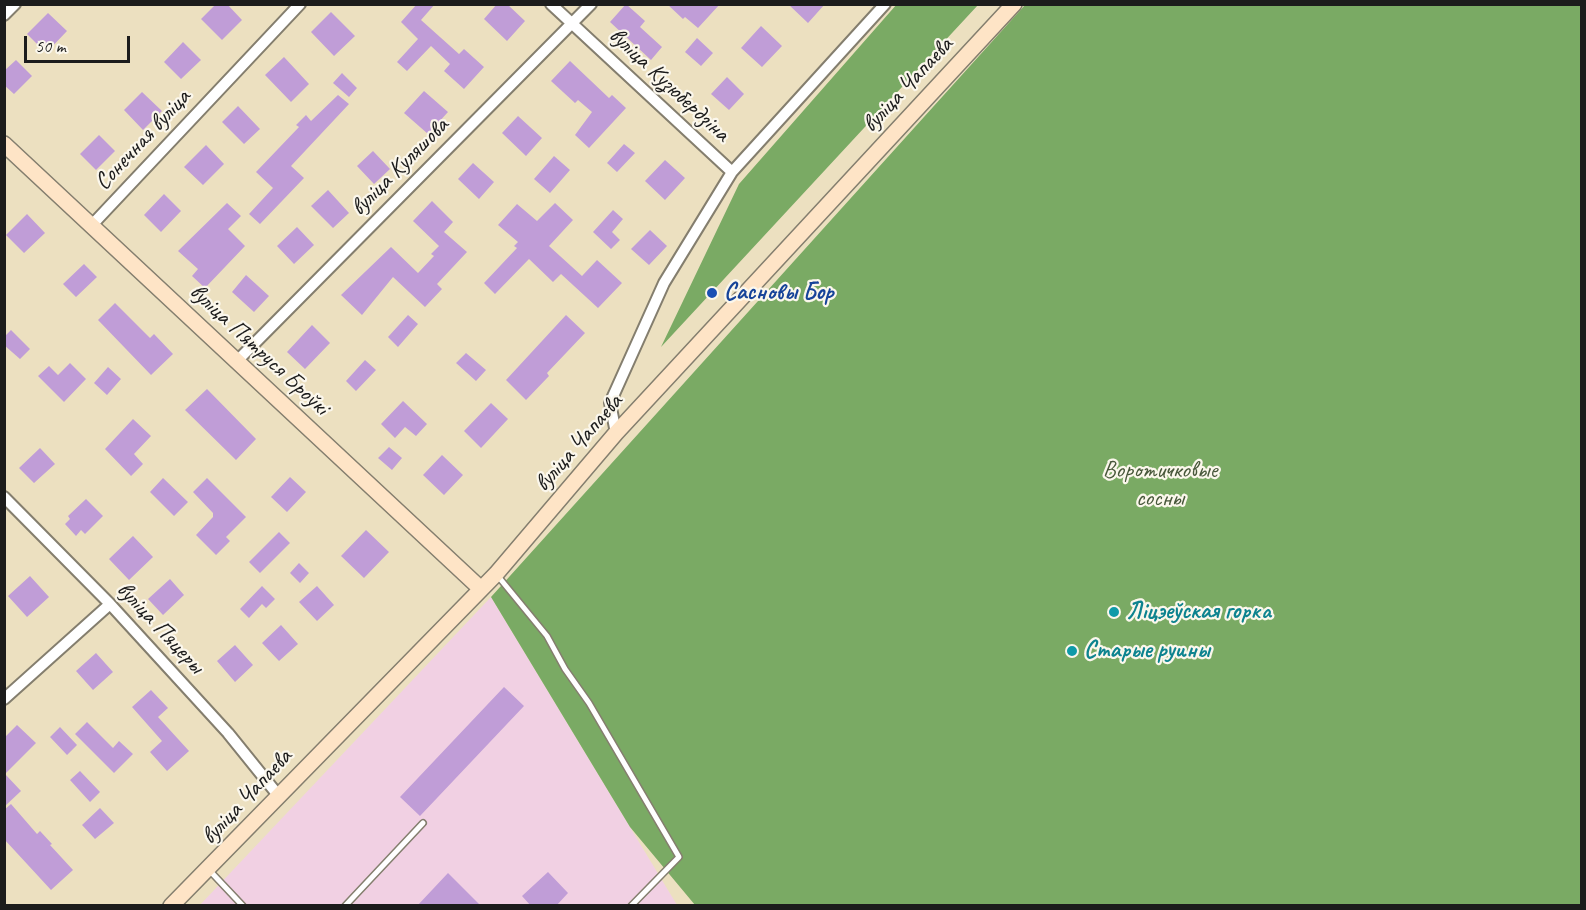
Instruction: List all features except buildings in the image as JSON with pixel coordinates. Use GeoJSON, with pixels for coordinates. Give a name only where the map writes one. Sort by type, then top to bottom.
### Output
{"type":"FeatureCollection","features":[{"type":"Feature","properties":{"kind":"main road","name":"вуліца Чапаева"},"geometry":{"type":"LineString","coordinates":[[171,906],[482,589],[616,433],[1014,4]]}},
{"type":"Feature","properties":{"kind":"main road","name":"вуліца Пятруся Броўкі"},"geometry":{"type":"LineString","coordinates":[[4,144],[482,589]]}},
{"type":"Feature","properties":{"kind":"street"},"geometry":{"type":"LineString","coordinates":[[4,15],[15,4]]}},
{"type":"Feature","properties":{"kind":"street","name":"Сонечная вуліца"},"geometry":{"type":"LineString","coordinates":[[91,226],[300,4]]}},
{"type":"Feature","properties":{"kind":"street","name":"вуліца Кузюбердзіна"},"geometry":{"type":"LineString","coordinates":[[551,4],[732,172]]}},
{"type":"Feature","properties":{"kind":"street","name":"вуліца Куляшова"},"geometry":{"type":"LineString","coordinates":[[238,360],[591,4]]}},
{"type":"Feature","properties":{"kind":"street"},"geometry":{"type":"LineString","coordinates":[[616,433],[610,403],[664,283],[732,172],[885,4]]}},
{"type":"Feature","properties":{"kind":"street","name":"вуліца Пяцеры"},"geometry":{"type":"LineString","coordinates":[[4,496],[110,604],[228,733],[278,795]]}},
{"type":"Feature","properties":{"kind":"street"},"geometry":{"type":"LineString","coordinates":[[4,699],[110,604]]}},
{"type":"Feature","properties":{"kind":"lane"},"geometry":{"type":"LineString","coordinates":[[496,574],[547,636],[564,669],[588,703],[679,857],[631,906]]}},
{"type":"Feature","properties":{"kind":"lane"},"geometry":{"type":"LineString","coordinates":[[345,906],[423,823]]}},
{"type":"Feature","properties":{"kind":"lane"},"geometry":{"type":"LineString","coordinates":[[208,870],[243,906]]}},
{"type":"Feature","properties":{"kind":"shaded area"},"geometry":{"type":"Polygon","coordinates":[[[491,597],[677,905],[199,906],[491,597]]]}},
{"type":"Feature","properties":{"kind":"green space"},"geometry":{"type":"Polygon","coordinates":[[[897,4],[978,5],[661,347],[739,184],[897,4]]]}},
{"type":"Feature","properties":{"kind":"green space","name":"Воротичковые сосны"},"geometry":{"type":"Polygon","coordinates":[[[1025,5],[1581,5],[1581,905],[695,905],[630,827],[491,597],[1025,5]]]}},
{"type":"Feature","properties":{"kind":"place","name":"Сасновы Бор"},"geometry":{"type":"Point","coordinates":[712,293]}},
{"type":"Feature","properties":{"kind":"place","name":"Ліцэеўская горка"},"geometry":{"type":"Point","coordinates":[1114,612]}},
{"type":"Feature","properties":{"kind":"place","name":"Старые руины"},"geometry":{"type":"Point","coordinates":[1072,651]}}]}
